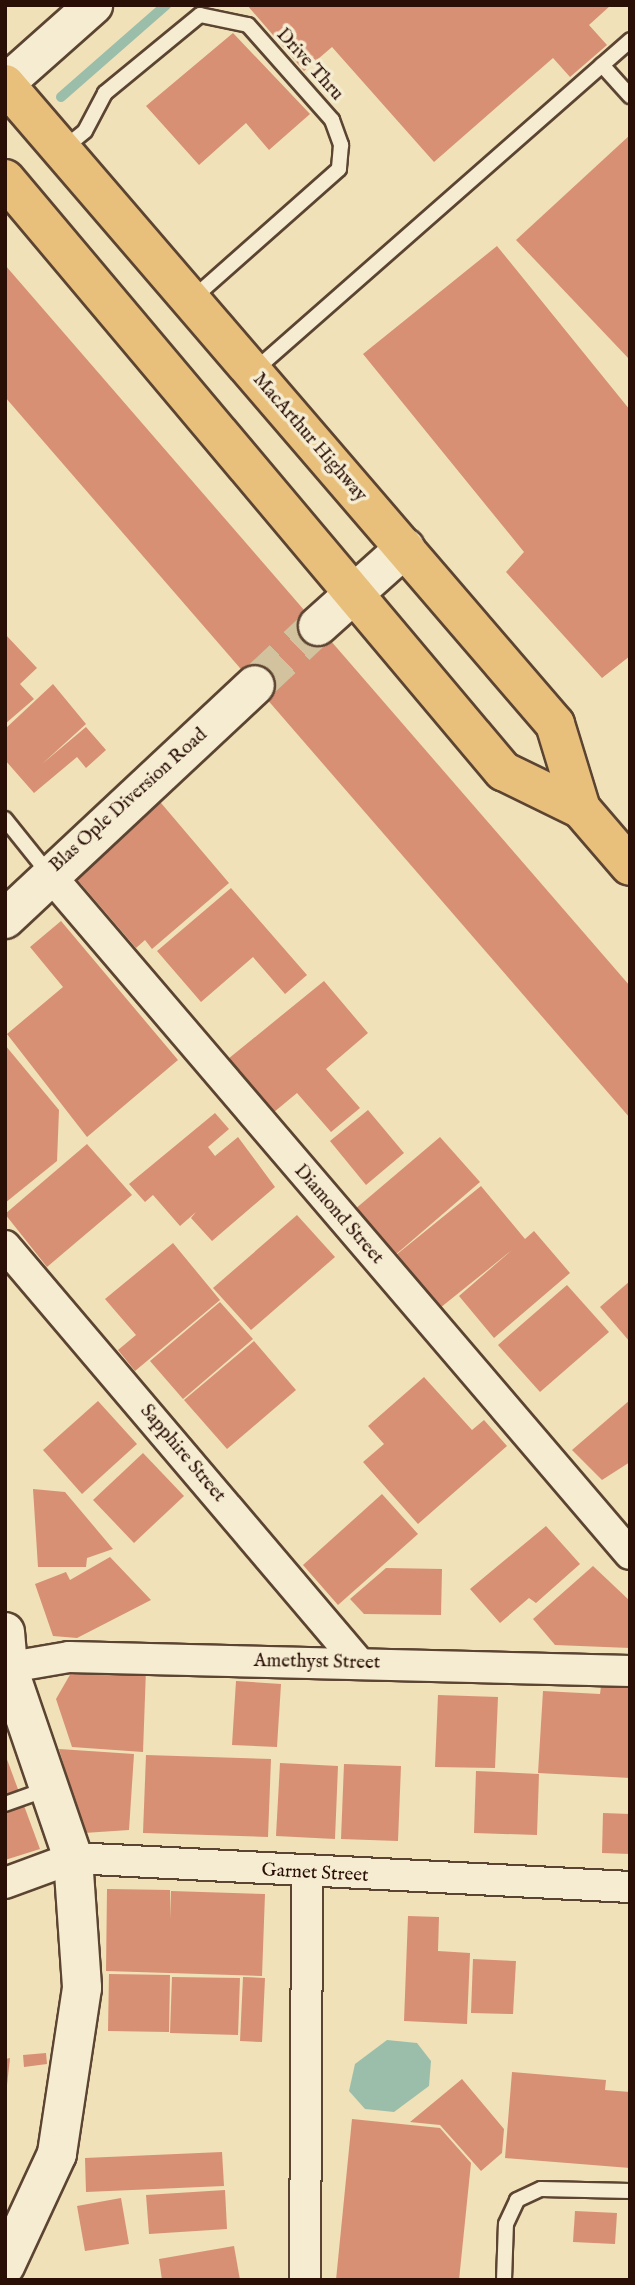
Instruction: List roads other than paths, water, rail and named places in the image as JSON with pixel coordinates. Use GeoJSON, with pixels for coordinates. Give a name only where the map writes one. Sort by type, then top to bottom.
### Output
{"type":"FeatureCollection","features":[{"type":"Feature","properties":{"kind":"highway","name":"MacArthur Highway"},"geometry":{"type":"LineString","coordinates":[[5,84],[189,302],[253,372],[555,724],[581,809]]}},
{"type":"Feature","properties":{"kind":"highway","name":"MacArthur Highway"},"geometry":{"type":"LineString","coordinates":[[5,179],[503,771],[581,809],[630,866]]}},
{"type":"Feature","properties":{"kind":"main road"},"geometry":{"type":"LineString","coordinates":[[318,626],[405,548]]}},
{"type":"Feature","properties":{"kind":"main road","name":"Blas Ople Diversion Road"},"geometry":{"type":"LineString","coordinates":[[5,919],[49,874],[255,685]]}},
{"type":"Feature","properties":{"kind":"main road"},"geometry":{"type":"LineString","coordinates":[[5,2266],[51,2177],[80,2029],[73,1858],[48,1788],[16,1728],[6,1656]]}},
{"type":"Feature","properties":{"kind":"street"},"geometry":{"type":"LineString","coordinates":[[5,84],[93,5]]}},
{"type":"Feature","properties":{"kind":"street","name":"Diamond Street"},"geometry":{"type":"LineString","coordinates":[[49,874],[630,1554]]}},
{"type":"Feature","properties":{"kind":"street","name":"Sapphire Street"},"geometry":{"type":"LineString","coordinates":[[5,1246],[359,1663]]}},
{"type":"Feature","properties":{"kind":"street","name":"Amethyst Street"},"geometry":{"type":"LineString","coordinates":[[6,1656],[630,1671]]}},
{"type":"Feature","properties":{"kind":"street","name":"Garnet Street"},"geometry":{"type":"LineString","coordinates":[[5,1883],[73,1858],[307,1874],[630,1887]]}},
{"type":"Feature","properties":{"kind":"street"},"geometry":{"type":"LineString","coordinates":[[305,2280],[307,1874]]}},
{"type":"Feature","properties":{"kind":"lane","name":"Drive Thru"},"geometry":{"type":"LineString","coordinates":[[62,150],[85,131],[106,93],[200,15],[239,19],[332,120],[341,145],[339,169],[189,302]]}},
{"type":"Feature","properties":{"kind":"lane"},"geometry":{"type":"LineString","coordinates":[[253,372],[630,40]]}},
{"type":"Feature","properties":{"kind":"lane"},"geometry":{"type":"LineString","coordinates":[[601,65],[630,96]]}},
{"type":"Feature","properties":{"kind":"lane"},"geometry":{"type":"LineString","coordinates":[[5,819],[49,874]]}},
{"type":"Feature","properties":{"kind":"lane"},"geometry":{"type":"LineString","coordinates":[[5,1804],[48,1788]]}},
{"type":"Feature","properties":{"kind":"lane"},"geometry":{"type":"LineString","coordinates":[[504,2280],[506,2224],[517,2200],[541,2189],[630,2191]]}},
{"type":"Feature","properties":{"kind":"waterway"},"geometry":{"type":"LineString","coordinates":[[61,97],[166,5]]}},
{"type":"Feature","properties":{"kind":"tunnel"},"geometry":{"type":"LineString","coordinates":[[255,685],[318,626]]}}]}
